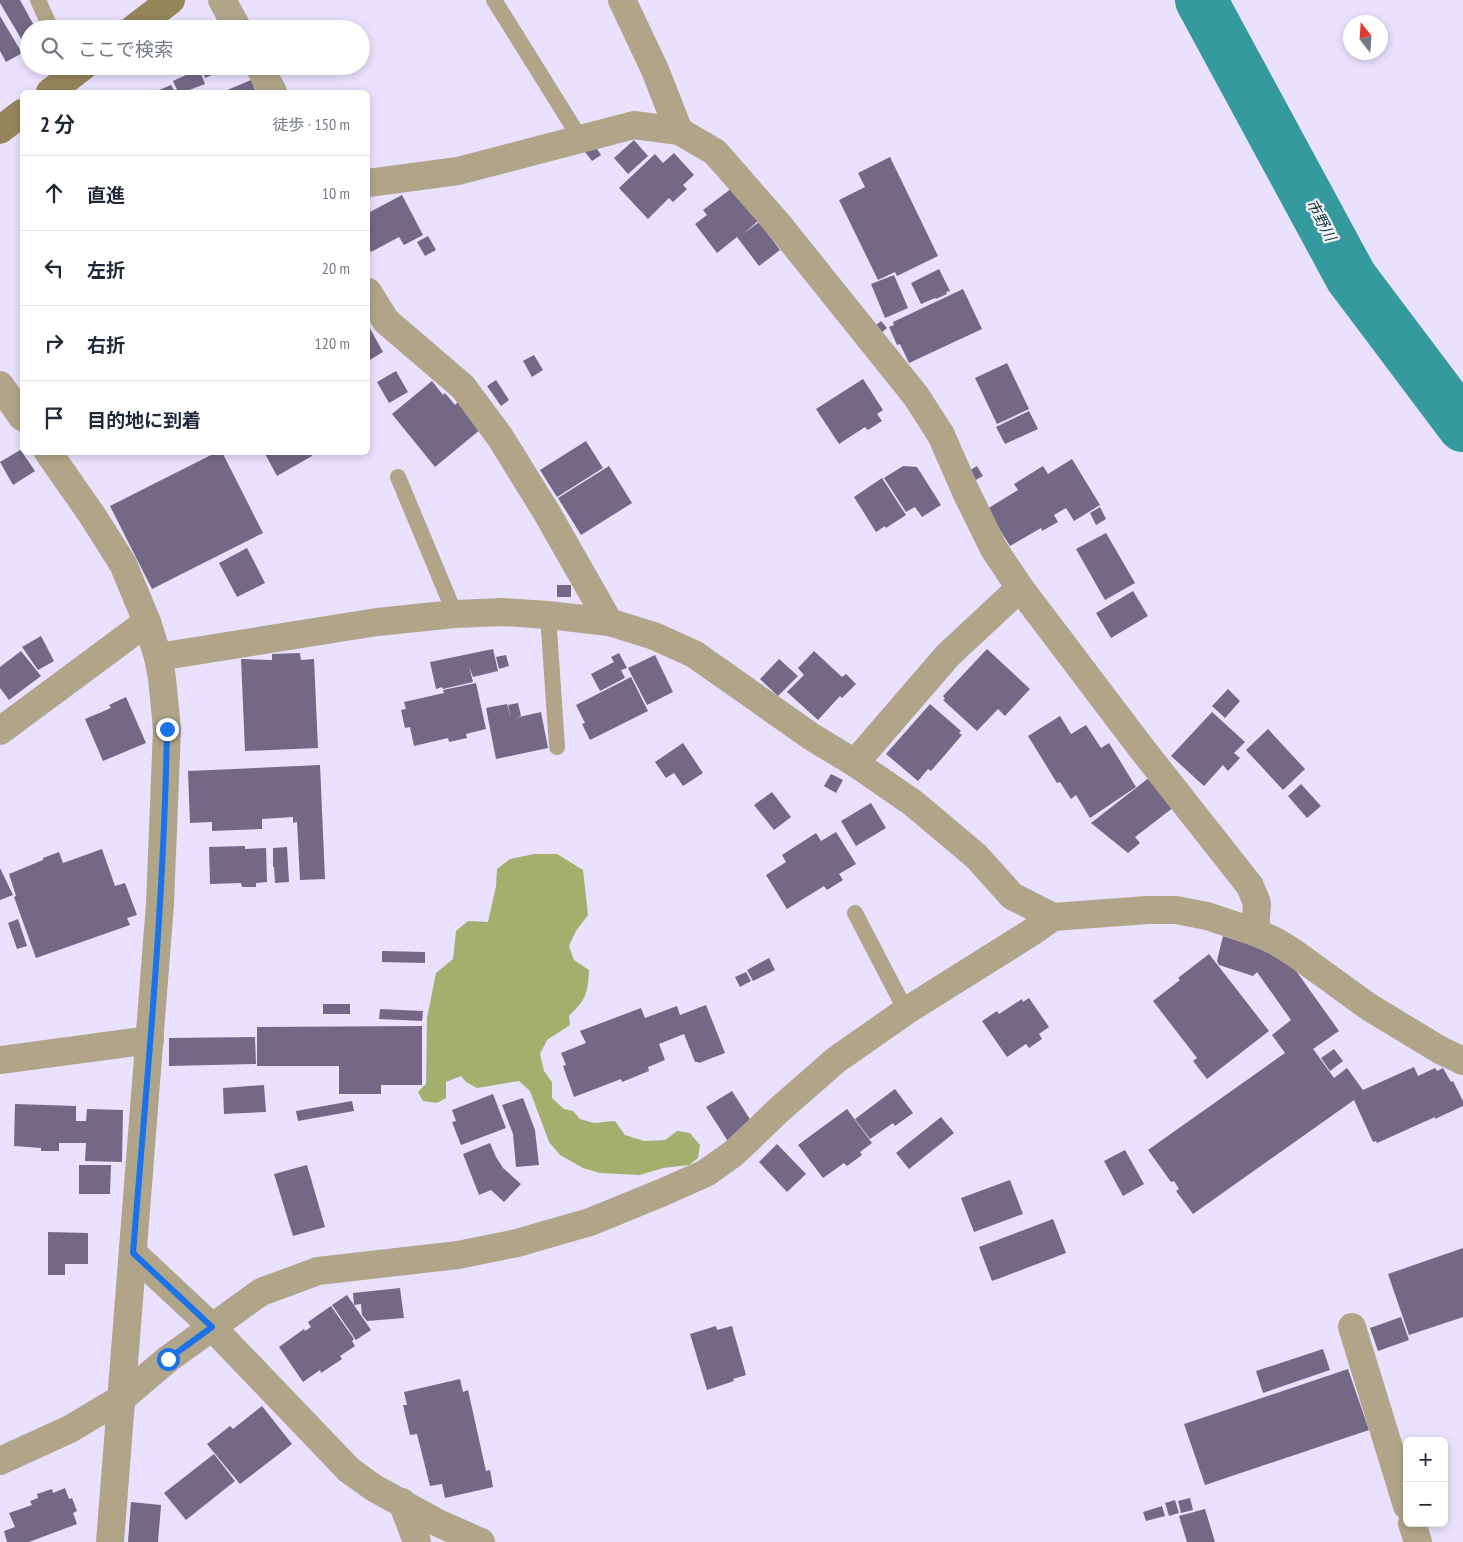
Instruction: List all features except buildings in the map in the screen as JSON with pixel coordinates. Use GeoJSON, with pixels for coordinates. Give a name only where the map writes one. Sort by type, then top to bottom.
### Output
{"type":"FeatureCollection","features":[{"type":"Feature","properties":{"kind":"main road"},"geometry":{"type":"LineString","coordinates":[[144,20],[170,0]]}},
{"type":"Feature","properties":{"kind":"main road"},"geometry":{"type":"LineString","coordinates":[[52,90],[69,75]]}},
{"type":"Feature","properties":{"kind":"main road"},"geometry":{"type":"LineString","coordinates":[[0,130],[20,115]]}},
{"type":"Feature","properties":{"kind":"street"},"geometry":{"type":"LineString","coordinates":[[222,0],[233,20]]}},
{"type":"Feature","properties":{"kind":"street"},"geometry":{"type":"LineString","coordinates":[[622,0],[655,70],[679,132]]}},
{"type":"Feature","properties":{"kind":"street"},"geometry":{"type":"LineString","coordinates":[[264,75],[272,90]]}},
{"type":"Feature","properties":{"kind":"street"},"geometry":{"type":"LineString","coordinates":[[370,183],[458,171],[634,125],[679,132],[715,152],[778,224],[916,396],[941,435],[994,549],[1020,588],[1142,749],[1250,886],[1257,903],[1255,932]]}},
{"type":"Feature","properties":{"kind":"street"},"geometry":{"type":"LineString","coordinates":[[370,295],[386,321],[463,387],[494,430],[547,513],[609,622]]}},
{"type":"Feature","properties":{"kind":"street"},"geometry":{"type":"LineString","coordinates":[[0,385],[20,414]]}},
{"type":"Feature","properties":{"kind":"street"},"geometry":{"type":"LineString","coordinates":[[50,455],[123,564],[147,622],[158,656],[162,678],[167,738],[160,904],[110,1542]]}},
{"type":"Feature","properties":{"kind":"street"},"geometry":{"type":"LineString","coordinates":[[855,763],[948,655],[1020,588]]}},
{"type":"Feature","properties":{"kind":"street"},"geometry":{"type":"LineString","coordinates":[[158,656],[377,622],[456,614],[503,612],[548,614],[609,622],[654,636],[694,654],[812,737],[855,763],[913,803],[969,850],[1012,896],[1053,917],[1148,910],[1176,910],[1207,916],[1255,932],[1293,952],[1369,1007],[1440,1050],[1463,1061]]}},
{"type":"Feature","properties":{"kind":"street"},"geometry":{"type":"LineString","coordinates":[[0,731],[147,622]]}},
{"type":"Feature","properties":{"kind":"street"},"geometry":{"type":"LineString","coordinates":[[0,1461],[70,1429],[122,1398],[168,1359],[261,1292],[318,1272],[458,1255],[517,1243],[590,1222],[706,1173],[734,1153],[780,1109],[836,1060],[906,1011],[1053,917]]}},
{"type":"Feature","properties":{"kind":"street"},"geometry":{"type":"LineString","coordinates":[[0,1060],[150,1040]]}},
{"type":"Feature","properties":{"kind":"street"},"geometry":{"type":"LineString","coordinates":[[133,1253],[212,1327],[350,1470],[374,1488],[438,1523],[481,1542]]}},
{"type":"Feature","properties":{"kind":"street"},"geometry":{"type":"LineString","coordinates":[[1352,1327],[1403,1493]]}},
{"type":"Feature","properties":{"kind":"street"},"geometry":{"type":"LineString","coordinates":[[402,1502],[417,1542]]}},
{"type":"Feature","properties":{"kind":"street"},"geometry":{"type":"LineString","coordinates":[[1413,1527],[1418,1542]]}},
{"type":"Feature","properties":{"kind":"lane"},"geometry":{"type":"LineString","coordinates":[[38,0],[47,20]]}},
{"type":"Feature","properties":{"kind":"lane"},"geometry":{"type":"LineString","coordinates":[[494,0],[580,138]]}},
{"type":"Feature","properties":{"kind":"lane"},"geometry":{"type":"LineString","coordinates":[[398,477],[456,614]]}},
{"type":"Feature","properties":{"kind":"lane"},"geometry":{"type":"LineString","coordinates":[[548,614],[557,747]]}},
{"type":"Feature","properties":{"kind":"lane"},"geometry":{"type":"LineString","coordinates":[[855,913],[906,1011]]}},
{"type":"Feature","properties":{"kind":"green space"},"geometry":{"type":"Polygon","coordinates":[[[534,854],[557,854],[583,870],[588,915],[576,931],[569,946],[574,960],[589,970],[585,996],[569,1016],[570,1025],[547,1040],[540,1054],[544,1071],[552,1082],[552,1098],[564,1109],[573,1111],[580,1119],[594,1123],[615,1121],[625,1135],[644,1141],[665,1140],[677,1131],[690,1133],[700,1145],[698,1158],[689,1165],[663,1168],[640,1175],[600,1173],[583,1168],[560,1155],[549,1142],[530,1091],[519,1081],[477,1088],[466,1082],[461,1076],[446,1082],[446,1098],[437,1103],[423,1101],[418,1092],[426,1084],[427,1018],[436,973],[453,959],[456,931],[468,921],[488,922],[496,886],[497,869],[510,859],[534,854]]]}},
{"type":"Feature","properties":{"kind":"waterway","name":"市野川"},"geometry":{"type":"LineString","coordinates":[[1201,0],[1351,277],[1463,426]]}},
{"type":"Feature","properties":{"kind":"route"},"geometry":{"type":"LineString","coordinates":[[167,729],[160,904],[133,1253],[212,1327],[168,1359]]}}]}
